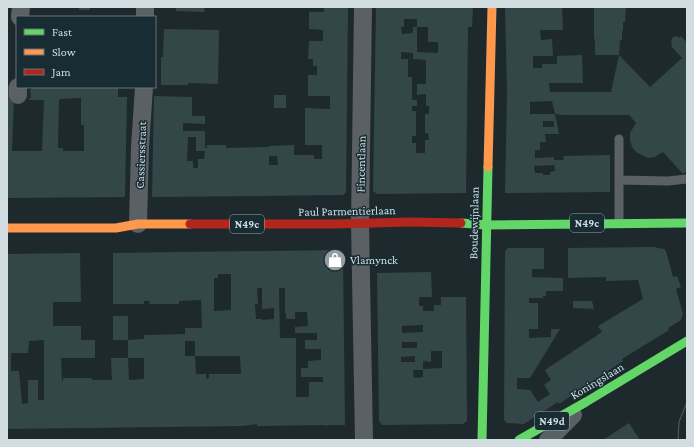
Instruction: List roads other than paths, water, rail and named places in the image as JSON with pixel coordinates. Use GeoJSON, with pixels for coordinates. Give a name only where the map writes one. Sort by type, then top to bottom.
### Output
{"type":"FeatureCollection","features":[{"type":"Feature","properties":{"kind":"main road","name":"Boudewijnlaan"},"geometry":{"type":"LineString","coordinates":[[482,440],[492,7]]}},
{"type":"Feature","properties":{"kind":"main road","name":"Paul Parmentierlaan"},"geometry":{"type":"LineString","coordinates":[[7,228],[116,228],[138,224],[464,223],[486,225],[687,222]]}},
{"type":"Feature","properties":{"kind":"main road","name":"Koningslaan"},"geometry":{"type":"LineString","coordinates":[[518,440],[586,402],[687,342]]}},
{"type":"Feature","properties":{"kind":"street","name":"Fincentlaan"},"geometry":{"type":"LineString","coordinates":[[363,7],[360,223],[364,440]]}},
{"type":"Feature","properties":{"kind":"street","name":"Cassiersstraat"},"geometry":{"type":"LineString","coordinates":[[138,224],[140,147],[144,88]]}},
{"type":"Feature","properties":{"kind":"street"},"geometry":{"type":"LineString","coordinates":[[548,440],[586,402]]}},
{"type":"Feature","properties":{"kind":"lane"},"geometry":{"type":"LineString","coordinates":[[619,139],[619,223]]}},
{"type":"Feature","properties":{"kind":"lane"},"geometry":{"type":"LineString","coordinates":[[619,180],[668,181],[687,178]]}},
{"type":"Feature","properties":{"kind":"tram line"},"geometry":{"type":"LineString","coordinates":[[678,440],[679,422],[687,402]]}},
{"type":"Feature","properties":{"kind":"place","name":"Vlamynck"},"geometry":{"type":"Point","coordinates":[335,260]}}]}
